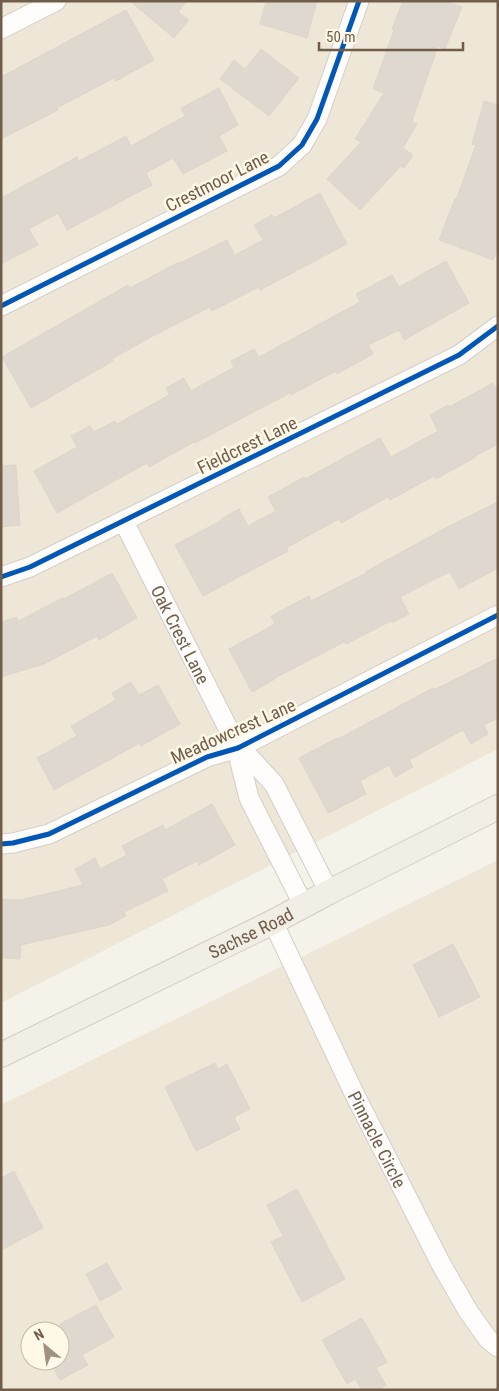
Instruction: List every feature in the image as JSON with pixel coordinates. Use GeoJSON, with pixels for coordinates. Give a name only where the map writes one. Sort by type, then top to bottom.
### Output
{"type":"FeatureCollection","features":[{"type":"Feature","properties":{"kind":"main road","name":"Sachse Road"},"geometry":{"type":"LineString","coordinates":[[1,1055],[273,922],[498,807]]}},
{"type":"Feature","properties":{"kind":"street"},"geometry":{"type":"LineString","coordinates":[[1,30],[56,1]]}},
{"type":"Feature","properties":{"kind":"street","name":"Crestmoor Lane"},"geometry":{"type":"LineString","coordinates":[[1,306],[279,166],[302,145],[316,119],[358,1]]}},
{"type":"Feature","properties":{"kind":"street","name":"Fieldcrest Lane"},"geometry":{"type":"LineString","coordinates":[[1,577],[30,567],[124,522],[459,355],[498,326]]}},
{"type":"Feature","properties":{"kind":"street","name":"Oak Crest Lane"},"geometry":{"type":"LineString","coordinates":[[124,522],[238,748],[249,798],[304,906]]}},
{"type":"Feature","properties":{"kind":"street","name":"Meadowcrest Lane"},"geometry":{"type":"LineString","coordinates":[[1,844],[49,834],[207,757],[238,748],[498,615]]}},
{"type":"Feature","properties":{"kind":"street","name":"Oak Crest Lane"},"geometry":{"type":"LineString","coordinates":[[238,748],[274,784],[329,892]]}},
{"type":"Feature","properties":{"kind":"street","name":"Pinnacle Circle"},"geometry":{"type":"LineString","coordinates":[[273,922],[354,1093],[442,1264],[468,1311],[488,1339],[498,1347]]}},
{"type":"Feature","properties":{"kind":"shaded area"},"geometry":{"type":"Polygon","coordinates":[[[1,1],[498,1],[498,749],[1,1003],[1,1]]]}},
{"type":"Feature","properties":{"kind":"shaded area"},"geometry":{"type":"Polygon","coordinates":[[[498,860],[498,1390],[1,1390],[1,1105],[498,860]]]}},
{"type":"Feature","properties":{"kind":"building"},"geometry":{"type":"Polygon","coordinates":[[[130,1],[187,1],[178,12],[189,20],[174,38],[130,1]]]}},
{"type":"Feature","properties":{"kind":"building"},"geometry":{"type":"Polygon","coordinates":[[[266,1],[317,1],[307,38],[260,24],[266,1]]]}},
{"type":"Feature","properties":{"kind":"building"},"geometry":{"type":"Polygon","coordinates":[[[403,1],[446,1],[462,7],[445,49],[438,46],[412,121],[417,124],[403,148],[413,155],[404,168],[401,166],[360,210],[327,179],[361,142],[355,139],[384,93],[373,89],[403,1]]]}},
{"type":"Feature","properties":{"kind":"building"},"geometry":{"type":"Polygon","coordinates":[[[126,10],[154,60],[116,81],[114,78],[57,108],[58,110],[1,139],[1,77],[126,10]]]}},
{"type":"Feature","properties":{"kind":"building"},"geometry":{"type":"Polygon","coordinates":[[[261,49],[299,78],[269,116],[220,79],[234,60],[245,69],[261,49]]]}},
{"type":"Feature","properties":{"kind":"building"},"geometry":{"type":"Polygon","coordinates":[[[219,88],[238,125],[219,136],[227,151],[183,174],[173,158],[146,173],[152,185],[67,230],[58,213],[29,229],[38,245],[1,264],[1,198],[77,157],[79,161],[126,136],[131,146],[185,116],[181,108],[219,88]]]}},
{"type":"Feature","properties":{"kind":"building"},"geometry":{"type":"Polygon","coordinates":[[[484,101],[498,105],[498,248],[493,260],[439,240],[476,145],[472,144],[484,101]]]}},
{"type":"Feature","properties":{"kind":"building"},"geometry":{"type":"Polygon","coordinates":[[[320,193],[347,244],[260,290],[259,287],[212,311],[210,307],[151,337],[31,408],[2,357],[128,285],[130,288],[179,262],[227,240],[235,255],[263,240],[254,225],[272,215],[274,218],[320,193]]]}},
{"type":"Feature","properties":{"kind":"building"},"geometry":{"type":"Polygon","coordinates":[[[446,261],[469,303],[404,340],[399,330],[368,345],[373,354],[337,374],[336,371],[291,395],[290,393],[149,467],[147,463],[57,513],[34,471],[77,447],[71,436],[90,426],[94,432],[115,421],[117,424],[169,395],[166,388],[184,378],[191,391],[234,367],[231,361],[254,349],[259,357],[360,302],[356,294],[392,275],[399,287],[446,261]]]}},
{"type":"Feature","properties":{"kind":"building"},"geometry":{"type":"Polygon","coordinates":[[[493,383],[498,392],[498,444],[436,479],[434,476],[390,500],[388,497],[341,523],[339,519],[286,548],[288,551],[203,596],[175,545],[239,509],[248,526],[276,511],[268,497],[380,438],[391,457],[438,431],[430,415],[493,383]]]}},
{"type":"Feature","properties":{"kind":"building"},"geometry":{"type":"Polygon","coordinates":[[[16,465],[20,525],[1,527],[1,466],[16,465]]]}},
{"type":"Feature","properties":{"kind":"building"},"geometry":{"type":"Polygon","coordinates":[[[498,502],[498,568],[459,589],[450,572],[431,581],[400,597],[409,614],[346,644],[344,642],[252,692],[229,649],[275,624],[271,616],[309,596],[311,601],[366,573],[451,525],[498,502]]]}},
{"type":"Feature","properties":{"kind":"building"},"geometry":{"type":"Polygon","coordinates":[[[112,573],[137,618],[99,640],[97,636],[44,664],[1,677],[1,622],[17,617],[18,621],[112,573]]]}},
{"type":"Feature","properties":{"kind":"building"},"geometry":{"type":"Polygon","coordinates":[[[498,658],[498,718],[484,725],[488,734],[471,744],[463,730],[409,760],[413,767],[395,777],[389,765],[360,781],[366,794],[328,813],[299,758],[433,688],[434,690],[498,658]]]}},
{"type":"Feature","properties":{"kind":"building"},"geometry":{"type":"Polygon","coordinates":[[[131,682],[139,695],[158,685],[180,724],[141,746],[140,743],[54,790],[37,758],[77,736],[71,726],[116,700],[112,693],[131,682]]]}},
{"type":"Feature","properties":{"kind":"building"},"geometry":{"type":"Polygon","coordinates":[[[212,804],[235,845],[199,865],[197,861],[162,879],[168,891],[124,912],[126,916],[109,925],[21,945],[20,959],[1,958],[1,899],[20,900],[83,885],[75,869],[95,858],[100,869],[127,855],[122,846],[163,825],[165,830],[212,804]]]}},
{"type":"Feature","properties":{"kind":"building"},"geometry":{"type":"Polygon","coordinates":[[[453,944],[480,997],[439,1017],[413,965],[453,944]]]}},
{"type":"Feature","properties":{"kind":"building"},"geometry":{"type":"Polygon","coordinates":[[[215,1063],[218,1069],[227,1064],[250,1109],[234,1117],[240,1129],[196,1151],[165,1087],[215,1063]]]}},
{"type":"Feature","properties":{"kind":"building"},"geometry":{"type":"Polygon","coordinates":[[[14,1171],[43,1228],[1,1250],[1,1178],[14,1171]]]}},
{"type":"Feature","properties":{"kind":"building"},"geometry":{"type":"Polygon","coordinates":[[[297,1189],[345,1279],[302,1302],[271,1242],[283,1236],[267,1205],[297,1189]]]}},
{"type":"Feature","properties":{"kind":"building"},"geometry":{"type":"Polygon","coordinates":[[[107,1263],[122,1289],[100,1301],[86,1274],[107,1263]]]}},
{"type":"Feature","properties":{"kind":"building"},"geometry":{"type":"Polygon","coordinates":[[[96,1305],[114,1337],[82,1355],[88,1365],[60,1380],[55,1371],[70,1371],[70,1321],[66,1321],[96,1305]]]}},
{"type":"Feature","properties":{"kind":"building"},"geometry":{"type":"Polygon","coordinates":[[[362,1318],[387,1362],[376,1368],[386,1385],[378,1390],[362,1390],[355,1379],[347,1384],[322,1340],[362,1318]]]}},
{"type":"Feature","properties":{"kind":"cycle path"},"geometry":{"type":"LineString","coordinates":[[1,306],[279,166],[302,145],[317,119],[359,1]]}},
{"type":"Feature","properties":{"kind":"cycle path"},"geometry":{"type":"LineString","coordinates":[[1,577],[30,567],[459,355],[498,326]]}},
{"type":"Feature","properties":{"kind":"cycle path"},"geometry":{"type":"LineString","coordinates":[[1,844],[49,834],[207,757],[238,748],[498,615]]}}]}
